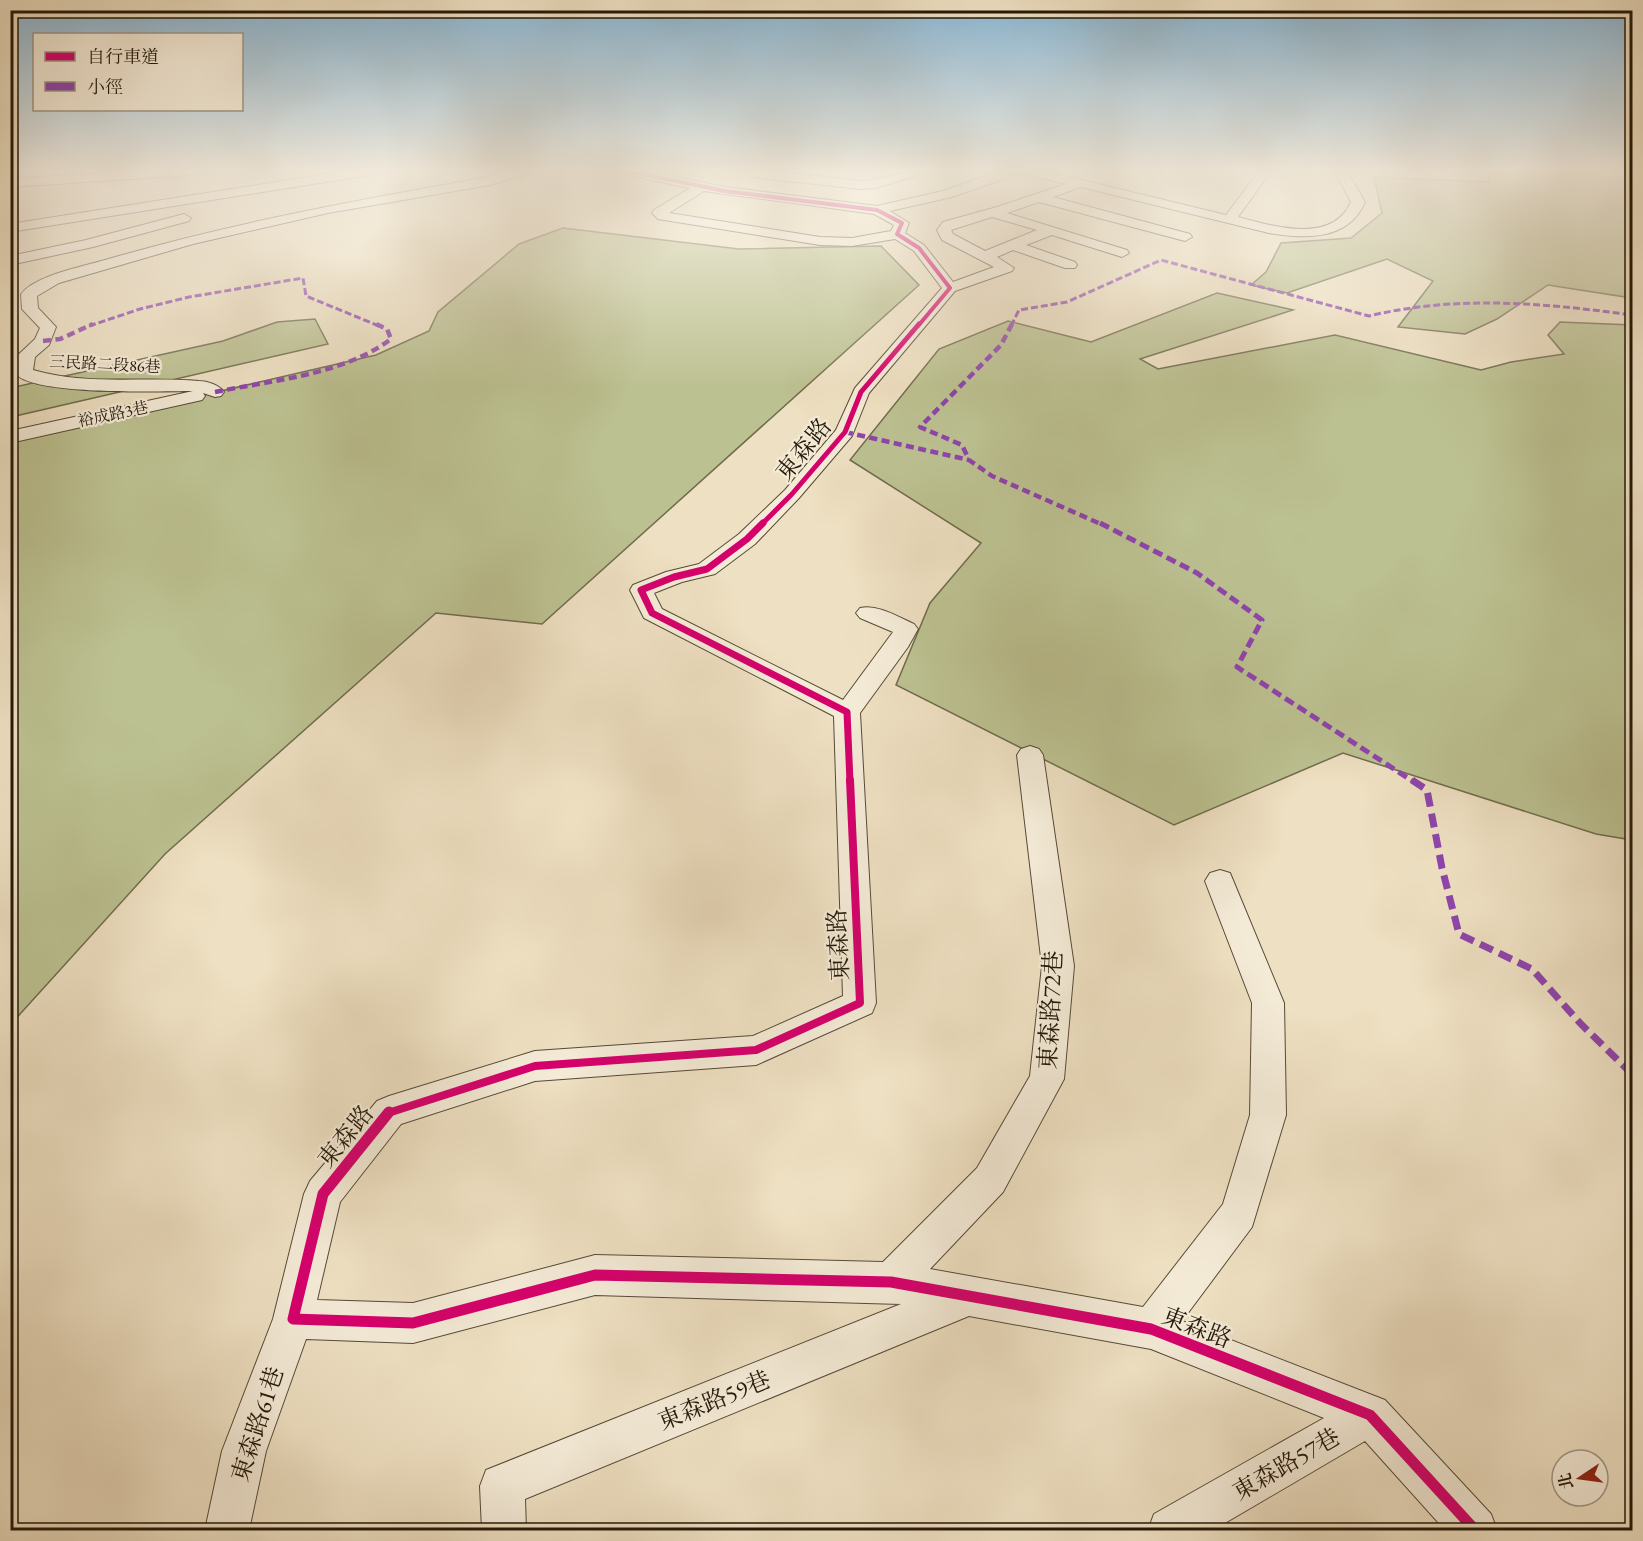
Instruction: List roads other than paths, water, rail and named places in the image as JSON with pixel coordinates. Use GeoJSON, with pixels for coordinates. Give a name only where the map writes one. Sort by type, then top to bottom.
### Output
{"type":"FeatureCollection","features":[{"type":"Feature","properties":{"kind":"street"},"geometry":{"type":"LineString","coordinates":[[10,261],[91,243]]}},
{"type":"Feature","properties":{"kind":"street","name":"三民路二段86巷"},"geometry":{"type":"LineString","coordinates":[[180,243],[54,280],[29,294],[30,309],[48,327],[43,341],[27,355],[24,373],[41,380],[86,384],[201,386],[215,392]]}},
{"type":"Feature","properties":{"kind":"street"},"geometry":{"type":"LineString","coordinates":[[911,243],[919,248],[950,288],[1007,268],[960,243]]}},
{"type":"Feature","properties":{"kind":"street"},"geometry":{"type":"LineString","coordinates":[[986,255],[1020,243]]}},
{"type":"Feature","properties":{"kind":"street"},"geometry":{"type":"LineString","coordinates":[[1091,243],[1122,253]]}},
{"type":"Feature","properties":{"kind":"street"},"geometry":{"type":"LineString","coordinates":[[1012,246],[1070,265]]}},
{"type":"Feature","properties":{"kind":"street","name":"東森路"},"geometry":{"type":"LineString","coordinates":[[950,288],[907,342],[861,392],[845,432],[792,494],[747,539],[707,569],[674,576],[641,590],[652,613],[848,712],[860,1003],[756,1050],[535,1066],[389,1112],[323,1194],[293,1318],[413,1323],[595,1275],[891,1282],[1150,1329],[1370,1415],[1475,1530]]}},
{"type":"Feature","properties":{"kind":"street","name":"裕成路3巷"},"geometry":{"type":"LineString","coordinates":[[10,436],[215,392]]}},
{"type":"Feature","properties":{"kind":"street"},"geometry":{"type":"LineString","coordinates":[[848,712],[900,642],[906,629],[868,613]]}},
{"type":"Feature","properties":{"kind":"street","name":"東森路72巷"},"geometry":{"type":"LineString","coordinates":[[891,1282],[990,1180],[1047,1079],[1058,966],[1030,755]]}},
{"type":"Feature","properties":{"kind":"street"},"geometry":{"type":"LineString","coordinates":[[1150,1329],[1239,1214],[1268,1115],[1268,1003],[1220,881]]}},
{"type":"Feature","properties":{"kind":"street","name":"東森路59巷"},"geometry":{"type":"LineString","coordinates":[[504,1530],[502,1486],[967,1297]]}},
{"type":"Feature","properties":{"kind":"street","name":"東森路61巷"},"geometry":{"type":"LineString","coordinates":[[227,1530],[244,1451],[293,1318]]}},
{"type":"Feature","properties":{"kind":"street","name":"東森路57巷"},"geometry":{"type":"LineString","coordinates":[[1170,1530],[1370,1415]]}}]}
